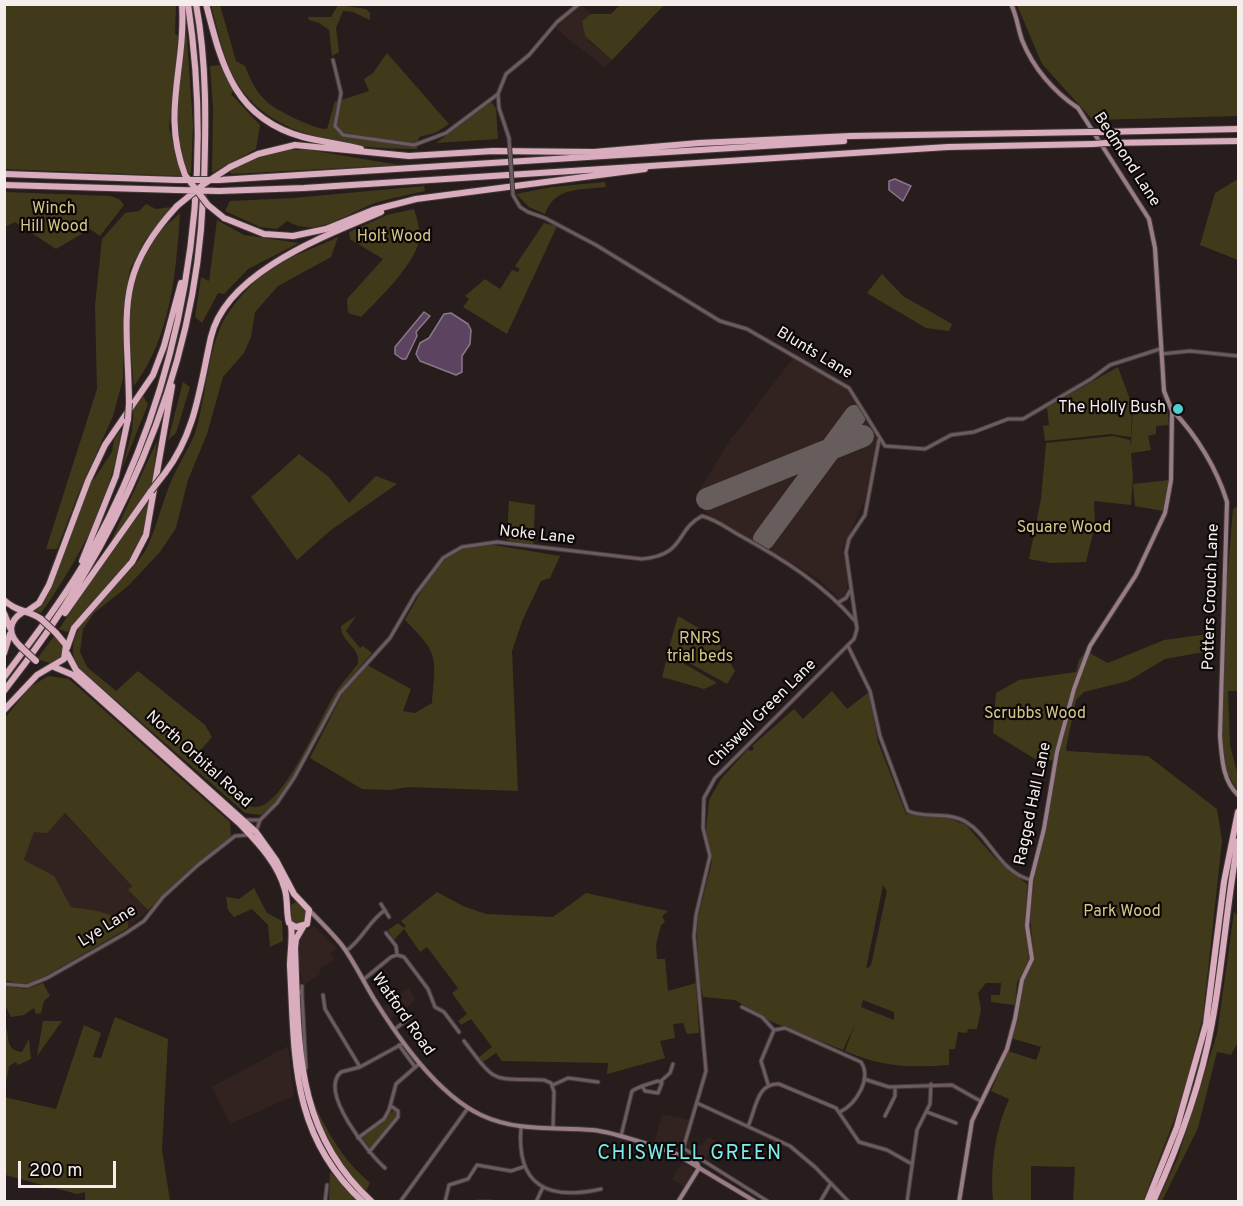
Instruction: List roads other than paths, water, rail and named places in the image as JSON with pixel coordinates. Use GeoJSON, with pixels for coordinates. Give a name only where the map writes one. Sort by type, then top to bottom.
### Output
{"type":"FeatureCollection","features":[{"type":"Feature","properties":{"kind":"highway"},"geometry":{"type":"LineString","coordinates":[[182,4],[183,41],[173,127],[176,152],[185,175],[208,205],[224,218],[264,234],[293,236],[326,229],[373,210],[404,202],[565,179],[717,161]]}},
{"type":"Feature","properties":{"kind":"highway"},"geometry":{"type":"LineString","coordinates":[[4,677],[48,618],[107,520],[151,419],[176,330],[188,263],[197,178],[195,56],[188,4]]}},
{"type":"Feature","properties":{"kind":"highway"},"geometry":{"type":"LineString","coordinates":[[4,710],[37,675],[63,660],[74,628],[132,562],[146,535],[174,371],[188,309],[202,216],[206,131],[202,50],[196,4]]}},
{"type":"Feature","properties":{"kind":"highway"},"geometry":{"type":"LineString","coordinates":[[206,4],[223,65],[231,82],[258,115],[286,132],[302,137],[388,155]]}},
{"type":"Feature","properties":{"kind":"highway"},"geometry":{"type":"LineString","coordinates":[[80,567],[116,476],[128,419],[126,320],[130,282],[145,244],[177,206],[204,184],[230,167],[258,154],[294,145],[388,155],[493,151],[594,152],[756,140],[1239,129]]}},
{"type":"Feature","properties":{"kind":"highway"},"geometry":{"type":"LineString","coordinates":[[4,174],[219,180],[786,144],[967,135]]}},
{"type":"Feature","properties":{"kind":"highway"},"geometry":{"type":"LineString","coordinates":[[4,186],[177,190],[304,188],[948,147],[1239,141]]}},
{"type":"Feature","properties":{"kind":"highway"},"geometry":{"type":"LineString","coordinates":[[58,619],[71,607],[184,445],[196,414],[217,320],[237,289],[270,266],[404,202]]}},
{"type":"Feature","properties":{"kind":"highway"},"geometry":{"type":"LineString","coordinates":[[4,653],[14,619],[35,607],[43,597],[100,455],[158,363],[188,263]]}},
{"type":"Feature","properties":{"kind":"highway"},"geometry":{"type":"LineString","coordinates":[[4,691],[58,619],[90,567],[137,475],[174,371]]}},
{"type":"Feature","properties":{"kind":"highway"},"geometry":{"type":"LineString","coordinates":[[4,600],[24,612]]}},
{"type":"Feature","properties":{"kind":"highway","name":"North Orbital Road"},"geometry":{"type":"LineString","coordinates":[[24,612],[40,619],[56,633],[82,675],[242,822],[309,910]]}},
{"type":"Feature","properties":{"kind":"highway"},"geometry":{"type":"LineString","coordinates":[[4,613],[10,630]]}},
{"type":"Feature","properties":{"kind":"highway","name":"North Orbital Road"},"geometry":{"type":"LineString","coordinates":[[10,630],[21,647],[36,661],[73,675],[242,822]]}},
{"type":"Feature","properties":{"kind":"highway"},"geometry":{"type":"LineString","coordinates":[[1147,1202],[1178,1127],[1206,1024],[1224,882],[1239,812]]}},
{"type":"Feature","properties":{"kind":"highway","name":"North Orbital Road"},"geometry":{"type":"LineString","coordinates":[[253,834],[279,873],[291,925]]}},
{"type":"Feature","properties":{"kind":"highway"},"geometry":{"type":"LineString","coordinates":[[1153,1202],[1179,1139],[1202,1065],[1220,974],[1239,841]]}},
{"type":"Feature","properties":{"kind":"highway"},"geometry":{"type":"LineString","coordinates":[[288,905],[299,898]]}},
{"type":"Feature","properties":{"kind":"highway"},"geometry":{"type":"LineString","coordinates":[[309,910],[305,925],[295,942],[300,987],[303,1079],[318,1130],[346,1175],[372,1202]]}},
{"type":"Feature","properties":{"kind":"highway"},"geometry":{"type":"LineString","coordinates":[[305,925],[291,925],[294,1049],[299,1094],[319,1146],[340,1177],[363,1202]]}},
{"type":"Feature","properties":{"kind":"highway"},"geometry":{"type":"LineString","coordinates":[[299,1094],[303,1079]]}},
{"type":"Feature","properties":{"kind":"street"},"geometry":{"type":"LineString","coordinates":[[333,60],[341,93],[335,126],[343,135],[414,145],[446,133],[498,94],[506,74],[529,55],[557,22],[579,4]]}},
{"type":"Feature","properties":{"kind":"street","name":"Bedmond Lane"},"geometry":{"type":"LineString","coordinates":[[1011,4],[1023,41],[1035,63],[1063,98],[1078,108],[1149,219],[1155,248],[1160,352]]}},
{"type":"Feature","properties":{"kind":"street","name":"Blunts Lane"},"geometry":{"type":"LineString","coordinates":[[498,94],[499,108],[509,138],[513,195],[520,207],[596,245],[720,321],[747,329],[849,388],[879,440],[885,446]]}},
{"type":"Feature","properties":{"kind":"street"},"geometry":{"type":"LineString","coordinates":[[877,449],[885,446],[925,449],[951,435],[974,432],[1008,419],[1023,419],[1091,379],[1110,365],[1160,352],[1190,351],[1239,356]]}},
{"type":"Feature","properties":{"kind":"street","name":"Ragged Hall Lane"},"geometry":{"type":"LineString","coordinates":[[959,1202],[968,1135],[1007,1049],[1022,980],[1032,959],[1027,926],[1030,880],[1044,829],[1057,752],[1076,681],[1090,646],[1137,575],[1168,503],[1172,411],[1164,391],[1160,352]]}},
{"type":"Feature","properties":{"kind":"street","name":"Potters Crouch Lane"},"geometry":{"type":"LineString","coordinates":[[1172,411],[1191,430],[1222,486],[1227,502],[1220,736],[1226,779],[1239,795]]}},
{"type":"Feature","properties":{"kind":"street","name":"Chiswell Green Lane"},"geometry":{"type":"LineString","coordinates":[[681,1156],[698,1103],[706,1065],[701,999],[695,968],[694,936],[698,905],[710,856],[702,828],[704,798],[715,778],[849,646],[856,634],[846,552],[849,539],[865,515],[879,440]]}},
{"type":"Feature","properties":{"kind":"street","name":"Noke Lane"},"geometry":{"type":"LineString","coordinates":[[253,834],[260,819],[277,803],[294,778],[344,687],[390,638],[438,561],[462,547],[496,542],[642,559],[659,558],[669,552],[702,516],[765,549],[808,576],[839,602],[856,622]]}},
{"type":"Feature","properties":{"kind":"street"},"geometry":{"type":"LineString","coordinates":[[839,602],[846,598],[850,589]]}},
{"type":"Feature","properties":{"kind":"street"},"geometry":{"type":"LineString","coordinates":[[849,646],[870,691],[880,736],[908,811],[914,814],[939,814],[964,820],[1007,866],[1030,880]]}},
{"type":"Feature","properties":{"kind":"street"},"geometry":{"type":"LineString","coordinates":[[235,836],[242,822],[260,819]]}},
{"type":"Feature","properties":{"kind":"street"},"geometry":{"type":"LineString","coordinates":[[235,836],[253,834]]}},
{"type":"Feature","properties":{"kind":"street","name":"Lye Lane"},"geometry":{"type":"LineString","coordinates":[[4,984],[27,986],[47,978],[135,927],[198,865],[235,836]]}},
{"type":"Feature","properties":{"kind":"street"},"geometry":{"type":"LineString","coordinates":[[381,904],[389,917]]}},
{"type":"Feature","properties":{"kind":"street","name":"Watford Road"},"geometry":{"type":"LineString","coordinates":[[309,910],[346,951],[395,1029],[420,1063],[468,1107],[490,1119],[521,1127],[600,1131],[621,1136],[681,1156],[756,1202]]}},
{"type":"Feature","properties":{"kind":"street"},"geometry":{"type":"LineString","coordinates":[[346,951],[363,937],[372,920],[385,910]]}},
{"type":"Feature","properties":{"kind":"street"},"geometry":{"type":"LineString","coordinates":[[305,925],[322,925]]}},
{"type":"Feature","properties":{"kind":"street"},"geometry":{"type":"LineString","coordinates":[[386,933],[397,948],[397,955]]}},
{"type":"Feature","properties":{"kind":"street"},"geometry":{"type":"LineString","coordinates":[[363,980],[397,955]]}},
{"type":"Feature","properties":{"kind":"street"},"geometry":{"type":"LineString","coordinates":[[397,955],[405,959],[428,989],[435,1007],[445,1014],[459,1032]]}},
{"type":"Feature","properties":{"kind":"street"},"geometry":{"type":"LineString","coordinates":[[300,987],[309,1103]]}},
{"type":"Feature","properties":{"kind":"street"},"geometry":{"type":"LineString","coordinates":[[323,995],[325,1009],[360,1067]]}},
{"type":"Feature","properties":{"kind":"street"},"geometry":{"type":"LineString","coordinates":[[742,1007],[762,1017],[774,1030]]}},
{"type":"Feature","properties":{"kind":"street"},"geometry":{"type":"LineString","coordinates":[[395,1029],[412,1016]]}},
{"type":"Feature","properties":{"kind":"street"},"geometry":{"type":"LineString","coordinates":[[774,1030],[784,1028],[857,1059],[866,1069],[853,1106],[840,1112]]}},
{"type":"Feature","properties":{"kind":"street"},"geometry":{"type":"LineString","coordinates":[[768,1085],[761,1063],[774,1030]]}},
{"type":"Feature","properties":{"kind":"street"},"geometry":{"type":"LineString","coordinates":[[464,1041],[497,1079],[544,1080],[553,1085]]}},
{"type":"Feature","properties":{"kind":"street"},"geometry":{"type":"LineString","coordinates":[[385,1168],[358,1138],[336,1094],[336,1078],[341,1072],[360,1067],[404,1042]]}},
{"type":"Feature","properties":{"kind":"street","name":"Watford Road"},"geometry":{"type":"LineString","coordinates":[[399,1046],[416,1067]]}},
{"type":"Feature","properties":{"kind":"street"},"geometry":{"type":"LineString","coordinates":[[358,1138],[381,1122],[391,1105],[396,1084],[420,1063]]}},
{"type":"Feature","properties":{"kind":"street"},"geometry":{"type":"LineString","coordinates":[[621,1136],[631,1094],[642,1086],[661,1081],[670,1073],[673,1064]]}},
{"type":"Feature","properties":{"kind":"street"},"geometry":{"type":"LineString","coordinates":[[306,1068],[313,1067]]}},
{"type":"Feature","properties":{"kind":"street"},"geometry":{"type":"LineString","coordinates":[[553,1085],[568,1078],[598,1082]]}},
{"type":"Feature","properties":{"kind":"street"},"geometry":{"type":"LineString","coordinates":[[864,1079],[883,1086],[895,1087],[931,1084],[956,1086],[982,1102]]}},
{"type":"Feature","properties":{"kind":"street"},"geometry":{"type":"LineString","coordinates":[[642,1086],[645,1091],[658,1093],[661,1090],[661,1081]]}},
{"type":"Feature","properties":{"kind":"street"},"geometry":{"type":"LineString","coordinates":[[747,1126],[761,1091],[768,1085],[782,1084],[840,1112],[859,1142],[887,1150],[912,1164]]}},
{"type":"Feature","properties":{"kind":"street"},"geometry":{"type":"LineString","coordinates":[[907,1202],[917,1130],[927,1112],[931,1098],[931,1084]]}},
{"type":"Feature","properties":{"kind":"street"},"geometry":{"type":"LineString","coordinates":[[553,1085],[553,1129]]}},
{"type":"Feature","properties":{"kind":"street"},"geometry":{"type":"LineString","coordinates":[[885,1116],[895,1096],[895,1087]]}},
{"type":"Feature","properties":{"kind":"street"},"geometry":{"type":"LineString","coordinates":[[698,1103],[790,1146],[849,1202]]}},
{"type":"Feature","properties":{"kind":"street"},"geometry":{"type":"LineString","coordinates":[[369,1152],[398,1117],[398,1111],[391,1105]]}},
{"type":"Feature","properties":{"kind":"street"},"geometry":{"type":"LineString","coordinates":[[400,1202],[468,1107]]}},
{"type":"Feature","properties":{"kind":"street"},"geometry":{"type":"LineString","coordinates":[[927,1112],[956,1123]]}},
{"type":"Feature","properties":{"kind":"street"},"geometry":{"type":"LineString","coordinates":[[521,1127],[520,1154],[524,1167],[532,1178],[543,1186],[570,1194],[601,1189]]}},
{"type":"Feature","properties":{"kind":"street"},"geometry":{"type":"LineString","coordinates":[[683,1148],[769,1202]]}},
{"type":"Feature","properties":{"kind":"street"},"geometry":{"type":"LineString","coordinates":[[445,1202],[449,1185],[468,1179],[477,1165],[511,1171],[524,1167]]}},
{"type":"Feature","properties":{"kind":"street"},"geometry":{"type":"LineString","coordinates":[[678,1202],[699,1168]]}},
{"type":"Feature","properties":{"kind":"street"},"geometry":{"type":"LineString","coordinates":[[820,1202],[831,1183]]}},
{"type":"Feature","properties":{"kind":"street"},"geometry":{"type":"LineString","coordinates":[[325,1202],[327,1185]]}},
{"type":"Feature","properties":{"kind":"street"},"geometry":{"type":"LineString","coordinates":[[536,1202],[543,1186]]}},
{"type":"Feature","properties":{"kind":"street"},"geometry":{"type":"LineString","coordinates":[[569,1202],[570,1194]]}},
{"type":"Feature","properties":{"kind":"street"},"geometry":{"type":"LineString","coordinates":[[478,1202],[492,1202]]}},
{"type":"Feature","properties":{"kind":"place","name":"The Holly Bush"},"geometry":{"type":"Point","coordinates":[1178,409]}},
{"type":"Feature","properties":{"kind":"district","name":"CHISWELL GREEN"},"geometry":{"type":"Point","coordinates":[690,1155]}},
{"type":"Feature","properties":{"kind":"park label","name":"Winch Hill Wood"},"geometry":{"type":"Point","coordinates":[54,219]}},
{"type":"Feature","properties":{"kind":"park label","name":"Holt Wood"},"geometry":{"type":"Point","coordinates":[394,238]}},
{"type":"Feature","properties":{"kind":"park label","name":"Square Wood"},"geometry":{"type":"Point","coordinates":[1064,529]}},
{"type":"Feature","properties":{"kind":"park label","name":"RNRS trial beds"},"geometry":{"type":"Point","coordinates":[700,649]}},
{"type":"Feature","properties":{"kind":"park label","name":"Scrubbs Wood"},"geometry":{"type":"Point","coordinates":[1035,715]}},
{"type":"Feature","properties":{"kind":"park label","name":"Park Wood"},"geometry":{"type":"Point","coordinates":[1122,913]}}]}
